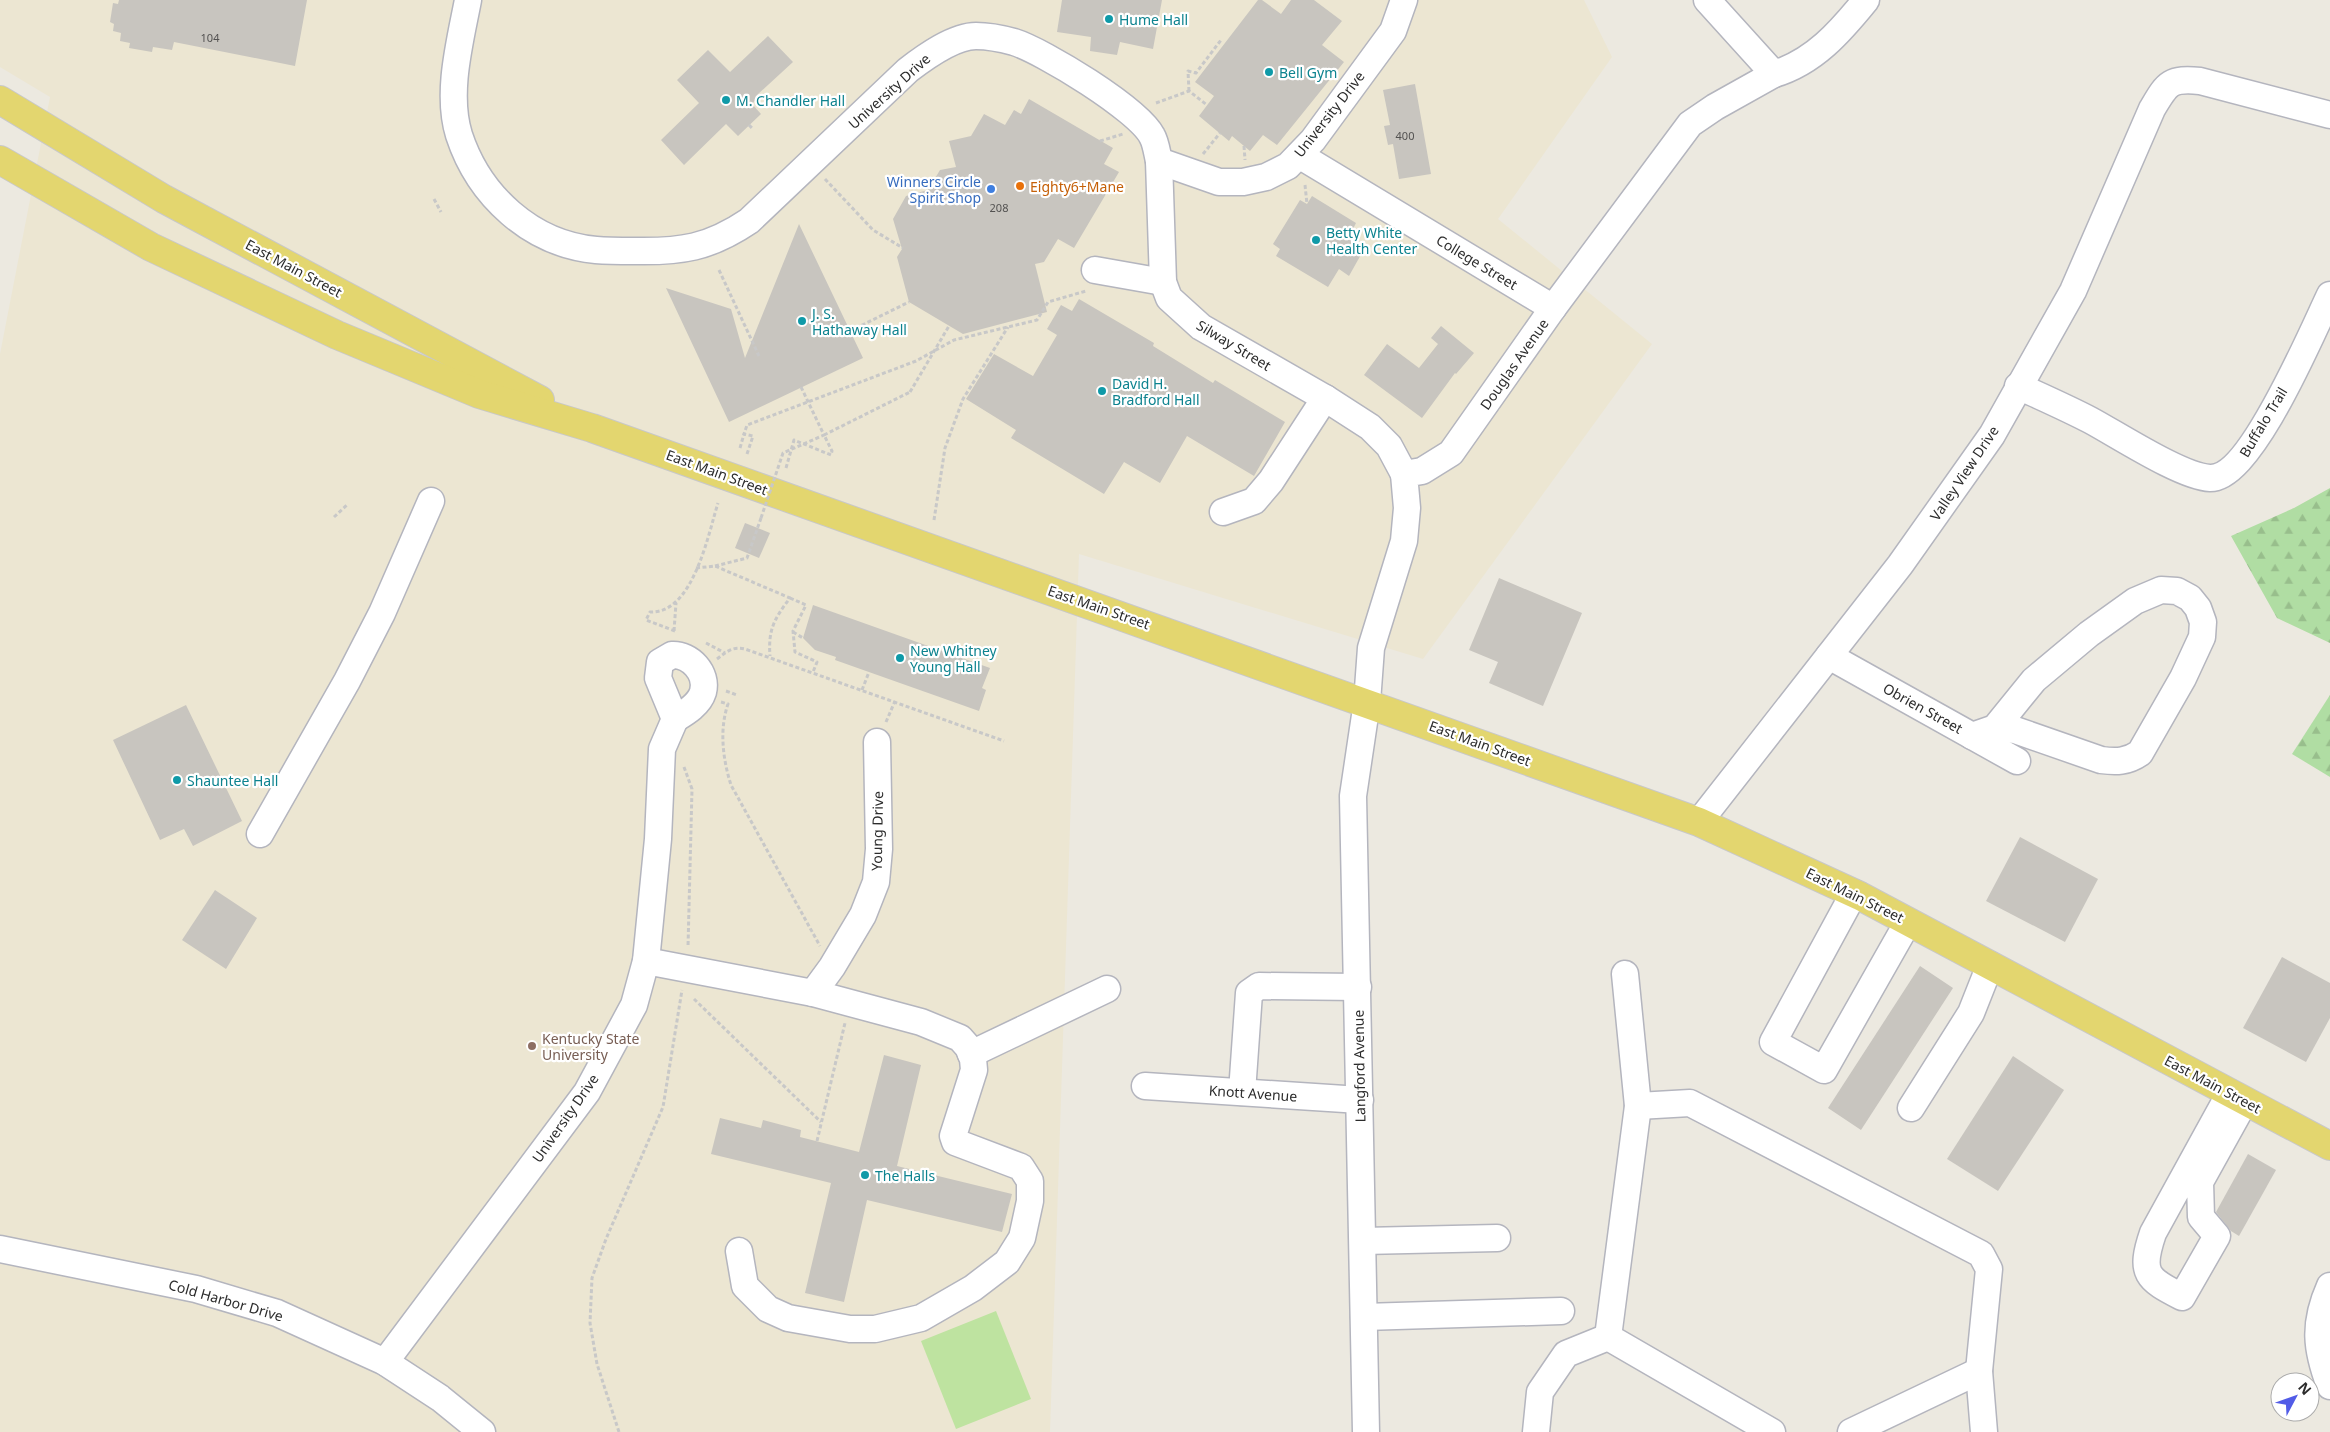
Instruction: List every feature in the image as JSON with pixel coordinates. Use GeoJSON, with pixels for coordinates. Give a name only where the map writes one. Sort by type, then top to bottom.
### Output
{"type":"FeatureCollection","features":[{"type":"Feature","properties":{"kind":"main road","name":"East Main Street"},"geometry":{"type":"LineString","coordinates":[[0,100],[164,199],[592,428]]}},
{"type":"Feature","properties":{"kind":"main road","name":"East Main Street"},"geometry":{"type":"LineString","coordinates":[[0,160],[151,248],[329,331],[479,394],[592,428],[1367,702],[1699,822],[1854,893],[2330,1146]]}},
{"type":"Feature","properties":{"kind":"street","name":"University Drive"},"geometry":{"type":"LineString","coordinates":[[468,0],[457,58],[455,102],[459,133],[470,163],[497,202],[521,223],[549,239],[595,250],[674,252],[726,236],[761,211],[908,70],[932,52],[974,36],[1013,42],[1049,58],[1107,96],[1134,116],[1152,136],[1159,162],[1219,182],[1243,182],[1266,178],[1288,166],[1312,140],[1393,31],[1404,0]]}},
{"type":"Feature","properties":{"kind":"street"},"geometry":{"type":"LineString","coordinates":[[1707,0],[1774,74]]}},
{"type":"Feature","properties":{"kind":"street","name":"Douglas Avenue"},"geometry":{"type":"LineString","coordinates":[[1404,474],[1422,471],[1452,453],[1553,308],[1690,124],[1715,106],[1774,74],[1792,68],[1818,51],[1842,30],[1866,0]]}},
{"type":"Feature","properties":{"kind":"street","name":"Valley View Drive"},"geometry":{"type":"LineString","coordinates":[[1699,822],[1900,565],[1992,435],[2073,291],[2152,109],[2166,86],[2180,79],[2200,81],[2330,115]]}},
{"type":"Feature","properties":{"kind":"street","name":"College Street"},"geometry":{"type":"LineString","coordinates":[[1299,155],[1553,308]]}},
{"type":"Feature","properties":{"kind":"street","name":"Silway Street"},"geometry":{"type":"LineString","coordinates":[[1159,162],[1163,282],[1169,298],[1200,327],[1325,398],[1370,427],[1389,446],[1404,474]]}},
{"type":"Feature","properties":{"kind":"street"},"geometry":{"type":"LineString","coordinates":[[1091,280],[1163,282]]}},
{"type":"Feature","properties":{"kind":"street","name":"Buffalo Trail"},"geometry":{"type":"LineString","coordinates":[[2018,386],[2088,419],[2190,474],[2212,478],[2229,471],[2243,458],[2274,409],[2330,295]]}},
{"type":"Feature","properties":{"kind":"street"},"geometry":{"type":"LineString","coordinates":[[1223,512],[1254,501],[1271,481],[1325,398]]}},
{"type":"Feature","properties":{"kind":"street"},"geometry":{"type":"LineString","coordinates":[[1367,702],[1371,648],[1404,541],[1407,508],[1404,474]]}},
{"type":"Feature","properties":{"kind":"street"},"geometry":{"type":"LineString","coordinates":[[260,834],[347,681],[382,613],[431,501]]}},
{"type":"Feature","properties":{"kind":"street"},"geometry":{"type":"LineString","coordinates":[[2161,590],[2177,592],[2190,598],[2198,608],[2203,622],[2202,637],[2183,678],[2140,753],[2130,760],[2113,762],[2101,760],[2015,730],[1983,732],[2034,680],[2089,634],[2136,601],[2161,590]]}},
{"type":"Feature","properties":{"kind":"street"},"geometry":{"type":"LineString","coordinates":[[683,640],[702,681],[692,708],[675,719],[658,678],[660,662],[683,640]]}},
{"type":"Feature","properties":{"kind":"street","name":"Obrien Street"},"geometry":{"type":"LineString","coordinates":[[1829,656],[1983,732],[2017,761]]}},
{"type":"Feature","properties":{"kind":"street","name":"Langford Avenue"},"geometry":{"type":"LineString","coordinates":[[1366,1432],[1353,796],[1367,702]]}},
{"type":"Feature","properties":{"kind":"street","name":"University Drive"},"geometry":{"type":"LineString","coordinates":[[385,1362],[587,1092],[634,1006],[646,961],[658,839],[662,749],[675,719]]}},
{"type":"Feature","properties":{"kind":"street","name":"Young Drive"},"geometry":{"type":"LineString","coordinates":[[813,993],[832,967],[863,915],[876,882],[879,849],[878,742]]}},
{"type":"Feature","properties":{"kind":"street"},"geometry":{"type":"LineString","coordinates":[[1854,893],[1773,1042],[1824,1070],[1908,922]]}},
{"type":"Feature","properties":{"kind":"street"},"geometry":{"type":"LineString","coordinates":[[646,961],[813,993],[921,1022],[960,1038],[968,1047],[972,1062],[953,1136],[955,1142],[1021,1167],[1030,1181],[1030,1201],[1022,1238],[1007,1262],[973,1288],[921,1318],[875,1329],[850,1329],[788,1318],[768,1309],[745,1286],[739,1251]]}},
{"type":"Feature","properties":{"kind":"street"},"geometry":{"type":"LineString","coordinates":[[1911,1108],[1971,1013],[1990,965]]}},
{"type":"Feature","properties":{"kind":"street"},"geometry":{"type":"LineString","coordinates":[[1608,1337],[1638,1106],[1624,974]]}},
{"type":"Feature","properties":{"kind":"street"},"geometry":{"type":"LineString","coordinates":[[1242,1092],[1249,993],[1259,986],[1358,987]]}},
{"type":"Feature","properties":{"kind":"street"},"geometry":{"type":"LineString","coordinates":[[972,1062],[1107,989]]}},
{"type":"Feature","properties":{"kind":"street","name":"Knott Avenue"},"geometry":{"type":"LineString","coordinates":[[1145,1086],[1360,1100]]}},
{"type":"Feature","properties":{"kind":"street"},"geometry":{"type":"LineString","coordinates":[[2237,1097],[2200,1182],[2201,1217],[2217,1236],[2182,1297],[2155,1284],[2149,1276],[2146,1262],[2148,1249],[2153,1233],[2237,1097]]}},
{"type":"Feature","properties":{"kind":"street"},"geometry":{"type":"LineString","coordinates":[[1638,1106],[1690,1103],[1981,1254],[1989,1268],[1978,1371],[1984,1432]]}},
{"type":"Feature","properties":{"kind":"street"},"geometry":{"type":"LineString","coordinates":[[1363,1241],[1497,1238]]}},
{"type":"Feature","properties":{"kind":"street","name":"Cold Harbor Drive"},"geometry":{"type":"LineString","coordinates":[[0,1249],[196,1289],[277,1313],[385,1362],[440,1398],[482,1432]]}},
{"type":"Feature","properties":{"kind":"street"},"geometry":{"type":"LineString","coordinates":[[2330,1286],[2322,1309],[2317,1342],[2330,1386]]}},
{"type":"Feature","properties":{"kind":"street"},"geometry":{"type":"LineString","coordinates":[[1364,1317],[1561,1311]]}},
{"type":"Feature","properties":{"kind":"street"},"geometry":{"type":"LineString","coordinates":[[1536,1432],[1540,1392],[1566,1354],[1608,1337]]}},
{"type":"Feature","properties":{"kind":"street"},"geometry":{"type":"LineString","coordinates":[[1608,1337],[1772,1432]]}},
{"type":"Feature","properties":{"kind":"street"},"geometry":{"type":"LineString","coordinates":[[1851,1432],[1978,1371]]}},
{"type":"Feature","properties":{"kind":"path"},"geometry":{"type":"LineString","coordinates":[[1207,105],[1189,91],[1188,71],[1196,73],[1221,40]]}},
{"type":"Feature","properties":{"kind":"path"},"geometry":{"type":"LineString","coordinates":[[1156,103],[1189,91]]}},
{"type":"Feature","properties":{"kind":"path"},"geometry":{"type":"LineString","coordinates":[[749,125],[753,129]]}},
{"type":"Feature","properties":{"kind":"path"},"geometry":{"type":"LineString","coordinates":[[1201,156],[1220,133]]}},
{"type":"Feature","properties":{"kind":"path"},"geometry":{"type":"LineString","coordinates":[[1100,140],[1125,134]]}},
{"type":"Feature","properties":{"kind":"path"},"geometry":{"type":"LineString","coordinates":[[818,172],[873,230],[902,248]]}},
{"type":"Feature","properties":{"kind":"path"},"geometry":{"type":"LineString","coordinates":[[434,200],[441,212]]}},
{"type":"Feature","properties":{"kind":"path"},"geometry":{"type":"LineString","coordinates":[[719,270],[759,356]]}},
{"type":"Feature","properties":{"kind":"path"},"geometry":{"type":"LineString","coordinates":[[740,448],[747,425],[916,361],[954,340],[1037,320],[1048,302],[1091,280]]}},
{"type":"Feature","properties":{"kind":"path"},"geometry":{"type":"LineString","coordinates":[[850,331],[909,302]]}},
{"type":"Feature","properties":{"kind":"path"},"geometry":{"type":"LineString","coordinates":[[696,568],[715,566],[747,558],[783,453],[824,435],[910,392],[949,326]]}},
{"type":"Feature","properties":{"kind":"path"},"geometry":{"type":"LineString","coordinates":[[934,520],[945,448],[963,399],[1008,327]]}},
{"type":"Feature","properties":{"kind":"path"},"geometry":{"type":"LineString","coordinates":[[786,468],[794,440],[831,455],[832,451],[801,388]]}},
{"type":"Feature","properties":{"kind":"path"},"geometry":{"type":"LineString","coordinates":[[744,434],[753,436],[747,454]]}},
{"type":"Feature","properties":{"kind":"path"},"geometry":{"type":"LineString","coordinates":[[718,503],[696,568],[682,596],[676,602],[656,612],[650,612],[646,620],[683,640],[723,649],[725,653]]}},
{"type":"Feature","properties":{"kind":"path"},"geometry":{"type":"LineString","coordinates":[[334,517],[347,505]]}},
{"type":"Feature","properties":{"kind":"path"},"geometry":{"type":"LineString","coordinates":[[715,566],[806,605],[793,632],[795,652],[817,662],[813,672]]}},
{"type":"Feature","properties":{"kind":"path"},"geometry":{"type":"LineString","coordinates":[[770,657],[770,630],[775,617],[790,598]]}},
{"type":"Feature","properties":{"kind":"path"},"geometry":{"type":"LineString","coordinates":[[676,602],[683,640]]}},
{"type":"Feature","properties":{"kind":"path"},"geometry":{"type":"LineString","coordinates":[[793,632],[804,638]]}},
{"type":"Feature","properties":{"kind":"path"},"geometry":{"type":"LineString","coordinates":[[832,967],[731,785],[726,769],[722,721],[728,704],[702,681],[725,653],[739,647],[1004,740]]}},
{"type":"Feature","properties":{"kind":"path"},"geometry":{"type":"LineString","coordinates":[[862,690],[869,672]]}},
{"type":"Feature","properties":{"kind":"path"},"geometry":{"type":"LineString","coordinates":[[682,758],[692,789],[687,950]]}},
{"type":"Feature","properties":{"kind":"path"},"geometry":{"type":"LineString","coordinates":[[619,1432],[596,1364],[590,1323],[592,1278],[606,1239],[663,1107],[682,991]]}},
{"type":"Feature","properties":{"kind":"path"},"geometry":{"type":"LineString","coordinates":[[694,999],[821,1122]]}},
{"type":"Feature","properties":{"kind":"path"},"geometry":{"type":"LineString","coordinates":[[817,1141],[850,1003]]}},
{"type":"Feature","properties":{"kind":"shaded area","name":"Kentucky State University"},"geometry":{"type":"Polygon","coordinates":[[[0,0],[1584,0],[1612,57],[1498,219],[1652,344],[1423,659],[1079,554],[1050,1432],[0,1432],[0,354],[50,97],[0,67],[0,0]]]}},
{"type":"Feature","properties":{"kind":"green space"},"geometry":{"type":"Polygon","coordinates":[[[2330,488],[2330,643],[2277,618],[2231,536],[2294,508],[2330,488]]]}},
{"type":"Feature","properties":{"kind":"green space"},"geometry":{"type":"Polygon","coordinates":[[[2330,695],[2330,777],[2292,754],[2330,695]]]}},
{"type":"Feature","properties":{"kind":"green space"},"geometry":{"type":"Polygon","coordinates":[[[996,1311],[1031,1399],[956,1429],[921,1341],[996,1311]]]}},
{"type":"Feature","properties":{"kind":"building"},"geometry":{"type":"Polygon","coordinates":[[[119,0],[307,0],[295,66],[174,42],[172,50],[153,47],[152,52],[129,48],[130,43],[120,41],[121,33],[113,31],[114,24],[110,22],[113,3],[118,4],[119,0]]]}},
{"type":"Feature","properties":{"kind":"building","name":"Hume Hall"},"geometry":{"type":"Polygon","coordinates":[[[1062,0],[1162,0],[1153,49],[1120,42],[1117,55],[1090,51],[1091,37],[1057,32],[1062,0]]]}},
{"type":"Feature","properties":{"kind":"building","name":"Bell Gym"},"geometry":{"type":"Polygon","coordinates":[[[1258,0],[1262,0],[1281,14],[1291,0],[1314,0],[1342,21],[1322,45],[1344,62],[1277,145],[1263,135],[1250,151],[1232,136],[1229,141],[1199,116],[1214,96],[1195,82],[1258,0]]]}},
{"type":"Feature","properties":{"kind":"building","name":"M. Chandler Hall"},"geometry":{"type":"Polygon","coordinates":[[[768,36],[793,62],[757,95],[758,97],[752,104],[761,114],[738,136],[726,124],[684,165],[661,140],[699,103],[677,80],[708,50],[730,72],[768,36]]]}},
{"type":"Feature","properties":{"kind":"building"},"geometry":{"type":"Polygon","coordinates":[[[1415,84],[1431,174],[1399,179],[1393,144],[1388,145],[1384,126],[1390,125],[1383,90],[1415,84]]]}},
{"type":"Feature","properties":{"kind":"building"},"geometry":{"type":"Polygon","coordinates":[[[1029,99],[1113,148],[1104,164],[1119,172],[1074,248],[1058,239],[1044,262],[1035,264],[1047,312],[963,334],[909,302],[897,257],[902,249],[893,219],[906,196],[928,190],[940,170],[956,167],[949,141],[971,136],[984,114],[1005,125],[1014,110],[1021,114],[1029,99]]]}},
{"type":"Feature","properties":{"kind":"building","name":"Betty White Health Center"},"geometry":{"type":"Polygon","coordinates":[[[1312,196],[1356,223],[1352,231],[1359,235],[1353,245],[1363,251],[1349,276],[1339,269],[1328,287],[1276,256],[1280,249],[1273,244],[1300,200],[1307,204],[1312,196]]]}},
{"type":"Feature","properties":{"kind":"building","name":"J. S. Hathaway Hall"},"geometry":{"type":"Polygon","coordinates":[[[799,224],[863,358],[729,422],[666,288],[731,309],[745,358],[799,224]]]}},
{"type":"Feature","properties":{"kind":"building","name":"David H. Bradford Hall"},"geometry":{"type":"Polygon","coordinates":[[[1079,299],[1154,343],[1153,346],[1213,383],[1215,380],[1285,422],[1254,476],[1187,436],[1160,483],[1124,462],[1104,494],[1011,438],[1016,430],[966,399],[994,354],[1033,376],[1057,335],[1047,329],[1061,305],[1072,311],[1079,299]]]}},
{"type":"Feature","properties":{"kind":"building"},"geometry":{"type":"Polygon","coordinates":[[[1441,326],[1474,353],[1455,373],[1422,418],[1364,375],[1387,344],[1419,368],[1438,344],[1431,338],[1441,326]]]}},
{"type":"Feature","properties":{"kind":"building"},"geometry":{"type":"Polygon","coordinates":[[[745,523],[770,533],[759,558],[735,548],[745,523]]]}},
{"type":"Feature","properties":{"kind":"building"},"geometry":{"type":"Polygon","coordinates":[[[1499,578],[1582,613],[1543,706],[1489,683],[1498,662],[1469,650],[1499,578]]]}},
{"type":"Feature","properties":{"kind":"building","name":"New Whitney Young Hall"},"geometry":{"type":"Polygon","coordinates":[[[813,605],[990,668],[982,688],[986,690],[979,711],[835,660],[836,657],[815,650],[803,638],[813,605]]]}},
{"type":"Feature","properties":{"kind":"building","name":"Shauntee Hall"},"geometry":{"type":"Polygon","coordinates":[[[186,705],[242,821],[193,846],[184,829],[160,840],[113,740],[186,705]]]}},
{"type":"Feature","properties":{"kind":"building"},"geometry":{"type":"Polygon","coordinates":[[[2020,837],[2098,879],[2065,942],[1986,901],[2020,837]]]}},
{"type":"Feature","properties":{"kind":"building"},"geometry":{"type":"Polygon","coordinates":[[[215,890],[257,918],[226,969],[182,940],[215,890]]]}},
{"type":"Feature","properties":{"kind":"building"},"geometry":{"type":"Polygon","coordinates":[[[2282,957],[2330,983],[2330,1018],[2306,1062],[2243,1028],[2282,957]]]}},
{"type":"Feature","properties":{"kind":"building"},"geometry":{"type":"Polygon","coordinates":[[[1920,966],[1953,988],[1861,1130],[1828,1108],[1920,966]]]}},
{"type":"Feature","properties":{"kind":"building","name":"The Halls"},"geometry":{"type":"Polygon","coordinates":[[[884,1055],[921,1065],[897,1166],[1012,1194],[1002,1232],[867,1200],[844,1302],[805,1293],[831,1183],[711,1154],[720,1118],[761,1128],[763,1120],[801,1130],[800,1137],[859,1152],[884,1055]]]}},
{"type":"Feature","properties":{"kind":"building"},"geometry":{"type":"Polygon","coordinates":[[[2013,1056],[2064,1090],[1998,1191],[1947,1159],[2013,1056]]]}},
{"type":"Feature","properties":{"kind":"building"},"geometry":{"type":"Polygon","coordinates":[[[2248,1154],[2276,1170],[2239,1236],[2231,1231],[2216,1212],[2248,1154]]]}},
{"type":"Feature","properties":{"kind":"place","name":"Hume Hall"},"geometry":{"type":"Point","coordinates":[1109,19]}},
{"type":"Feature","properties":{"kind":"place","name":"Bell Gym"},"geometry":{"type":"Point","coordinates":[1269,72]}},
{"type":"Feature","properties":{"kind":"place","name":"M. Chandler Hall"},"geometry":{"type":"Point","coordinates":[726,100]}},
{"type":"Feature","properties":{"kind":"place","name":"Eighty6+Mane"},"geometry":{"type":"Point","coordinates":[1020,186]}},
{"type":"Feature","properties":{"kind":"place","name":"Winners Circle Spirit Shop"},"geometry":{"type":"Point","coordinates":[991,189]}},
{"type":"Feature","properties":{"kind":"place","name":"Betty White Health Center"},"geometry":{"type":"Point","coordinates":[1316,240]}},
{"type":"Feature","properties":{"kind":"place","name":"J. S. Hathaway Hall"},"geometry":{"type":"Point","coordinates":[802,321]}},
{"type":"Feature","properties":{"kind":"place","name":"David H. Bradford Hall"},"geometry":{"type":"Point","coordinates":[1102,391]}},
{"type":"Feature","properties":{"kind":"place","name":"New Whitney Young Hall"},"geometry":{"type":"Point","coordinates":[900,658]}},
{"type":"Feature","properties":{"kind":"place","name":"Shauntee Hall"},"geometry":{"type":"Point","coordinates":[177,780]}},
{"type":"Feature","properties":{"kind":"place","name":"Kentucky State University"},"geometry":{"type":"Point","coordinates":[532,1046]}},
{"type":"Feature","properties":{"kind":"place","name":"The Halls"},"geometry":{"type":"Point","coordinates":[865,1175]}}]}
